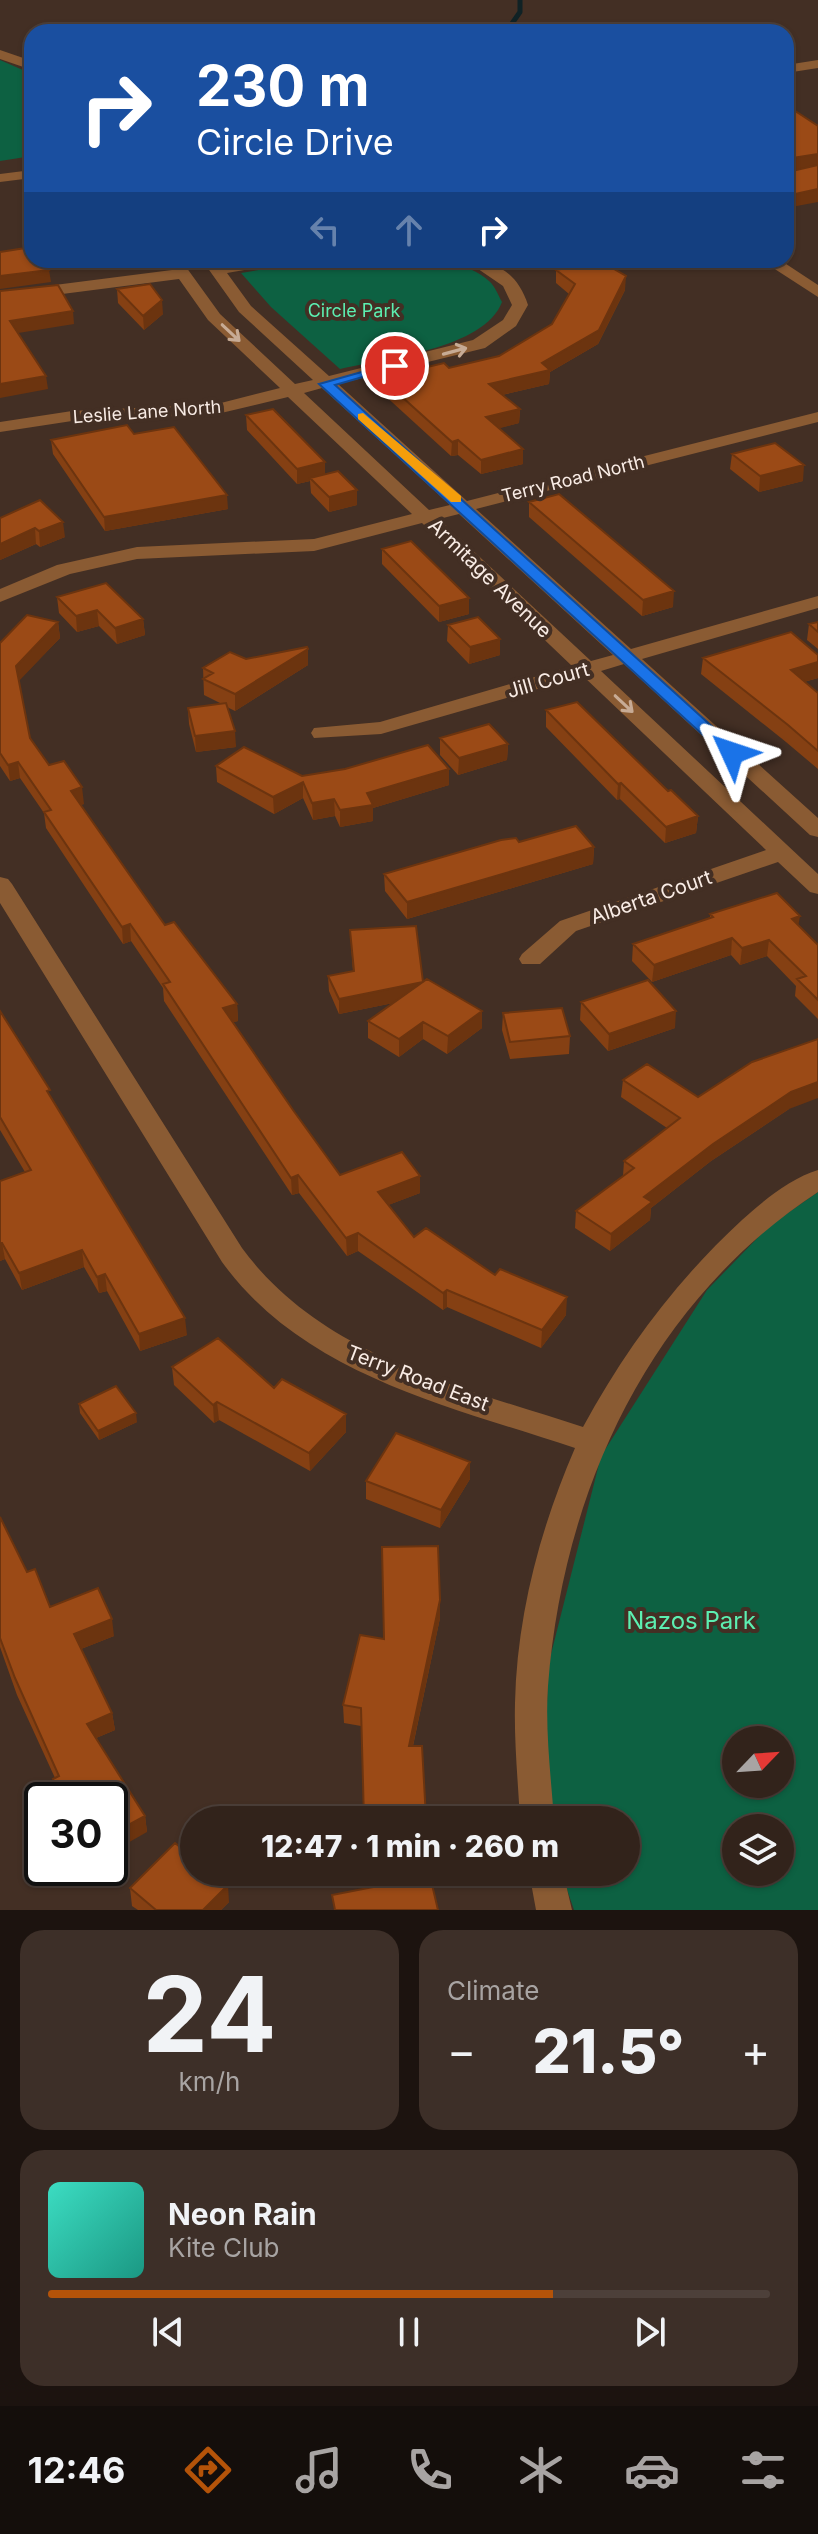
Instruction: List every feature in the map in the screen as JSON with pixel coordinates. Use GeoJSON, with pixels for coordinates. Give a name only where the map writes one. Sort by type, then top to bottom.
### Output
{"type":"FeatureCollection","features":[{"type":"Feature","properties":{"kind":"street"},"geometry":{"type":"LineString","coordinates":[[0,54],[24,63]]}},
{"type":"Feature","properties":{"kind":"street"},"geometry":{"type":"LineString","coordinates":[[794,68],[818,64]]}},
{"type":"Feature","properties":{"kind":"street"},"geometry":{"type":"LineString","coordinates":[[0,178],[24,175]]}},
{"type":"Feature","properties":{"kind":"street"},"geometry":{"type":"LineString","coordinates":[[0,297],[171,268]]}},
{"type":"Feature","properties":{"kind":"street","name":"Armitage Avenue"},"geometry":{"type":"LineString","coordinates":[[178,268],[214,317],[818,887]]}},
{"type":"Feature","properties":{"kind":"street","name":"Armitage Avenue"},"geometry":{"type":"LineString","coordinates":[[215,268],[245,309],[818,830]]}},
{"type":"Feature","properties":{"kind":"street","name":"Leslie Lane North"},"geometry":{"type":"LineString","coordinates":[[0,427],[72,416],[200,411],[454,352],[498,334],[518,312],[516,292],[489,268]]}},
{"type":"Feature","properties":{"kind":"street"},"geometry":{"type":"LineString","coordinates":[[781,268],[818,292]]}},
{"type":"Feature","properties":{"kind":"street","name":"Terry Road North"},"geometry":{"type":"LineString","coordinates":[[0,596],[64,569],[102,559],[182,549],[291,548],[818,417]]}},
{"type":"Feature","properties":{"kind":"street","name":"Jill Court"},"geometry":{"type":"LineString","coordinates":[[322,733],[381,728],[818,602]]}},
{"type":"Feature","properties":{"kind":"street","name":"Alberta Court"},"geometry":{"type":"LineString","coordinates":[[531,959],[568,926],[781,853]]}},
{"type":"Feature","properties":{"kind":"street","name":"Terry Road East"},"geometry":{"type":"LineString","coordinates":[[0,884],[232,1255],[265,1297],[318,1337],[365,1361],[589,1441]]}},
{"type":"Feature","properties":{"kind":"street"},"geometry":{"type":"LineString","coordinates":[[536,1806],[532,1689],[541,1609],[553,1546],[589,1441],[628,1368],[693,1283],[763,1216],[818,1179]]}},
{"type":"Feature","properties":{"kind":"street"},"geometry":{"type":"LineString","coordinates":[[549,1886],[554,1910]]}},
{"type":"Feature","properties":{"kind":"green space"},"geometry":{"type":"Polygon","coordinates":[[[0,60],[24,70],[24,157],[0,161],[0,60]]]}},
{"type":"Feature","properties":{"kind":"green space","name":"Circle Park"},"geometry":{"type":"Polygon","coordinates":[[[271,268],[466,268],[489,281],[502,302],[492,318],[476,331],[455,341],[340,369],[271,307],[241,273],[271,268]]]}},
{"type":"Feature","properties":{"kind":"green space","name":"Nazos Park"},"geometry":{"type":"Polygon","coordinates":[[[818,1192],[818,1910],[574,1910],[566,1886],[640,1886],[640,1806],[544,1806],[548,1666],[601,1456],[707,1290],[769,1226],[818,1192]]]}},
{"type":"Feature","properties":{"kind":"building"},"geometry":{"type":"Polygon","coordinates":[[[794,110],[818,126],[818,154],[794,158],[794,110]]]}},
{"type":"Feature","properties":{"kind":"building"},"geometry":{"type":"Polygon","coordinates":[[[818,165],[818,189],[794,194],[794,171],[818,165]]]}},
{"type":"Feature","properties":{"kind":"building"},"geometry":{"type":"Polygon","coordinates":[[[24,248],[24,268],[49,270],[0,276],[0,252],[24,248]]]}},
{"type":"Feature","properties":{"kind":"building"},"geometry":{"type":"Polygon","coordinates":[[[612,268],[626,276],[599,330],[542,363],[550,370],[489,384],[520,409],[486,417],[523,449],[481,460],[458,440],[452,442],[381,378],[444,363],[449,368],[499,356],[552,324],[575,284],[556,270],[612,268]]]}},
{"type":"Feature","properties":{"kind":"building"},"geometry":{"type":"Polygon","coordinates":[[[150,284],[162,300],[143,316],[117,289],[150,284]]]}},
{"type":"Feature","properties":{"kind":"building"},"geometry":{"type":"Polygon","coordinates":[[[58,285],[73,311],[10,321],[46,376],[0,384],[0,291],[58,285]]]}},
{"type":"Feature","properties":{"kind":"building"},"geometry":{"type":"Polygon","coordinates":[[[273,409],[325,462],[297,469],[246,415],[273,409]]]}},
{"type":"Feature","properties":{"kind":"building"},"geometry":{"type":"Polygon","coordinates":[[[127,425],[134,434],[174,427],[227,495],[104,517],[51,440],[127,425]]]}},
{"type":"Feature","properties":{"kind":"building"},"geometry":{"type":"Polygon","coordinates":[[[775,443],[804,465],[760,476],[732,454],[775,443]]]}},
{"type":"Feature","properties":{"kind":"building"},"geometry":{"type":"Polygon","coordinates":[[[338,471],[357,490],[329,497],[310,478],[338,471]]]}},
{"type":"Feature","properties":{"kind":"building"},"geometry":{"type":"Polygon","coordinates":[[[559,494],[674,591],[643,600],[529,502],[559,494]]]}},
{"type":"Feature","properties":{"kind":"building"},"geometry":{"type":"Polygon","coordinates":[[[40,500],[63,522],[39,531],[35,528],[0,544],[0,518],[40,500]]]}},
{"type":"Feature","properties":{"kind":"building"},"geometry":{"type":"Polygon","coordinates":[[[411,541],[469,598],[439,606],[382,549],[411,541]]]}},
{"type":"Feature","properties":{"kind":"building"},"geometry":{"type":"Polygon","coordinates":[[[106,583],[143,619],[115,628],[97,610],[76,616],[57,597],[106,583]]]}},
{"type":"Feature","properties":{"kind":"building"},"geometry":{"type":"Polygon","coordinates":[[[27,615],[58,622],[16,666],[30,738],[49,765],[64,761],[82,787],[71,791],[165,925],[174,922],[237,1004],[223,1008],[293,1110],[340,1175],[402,1152],[420,1176],[378,1192],[414,1237],[426,1228],[495,1275],[500,1269],[567,1297],[542,1330],[447,1290],[443,1293],[358,1233],[346,1238],[298,1175],[291,1178],[163,984],[170,982],[130,924],[122,927],[44,812],[51,810],[18,762],[8,765],[0,753],[0,643],[27,615]]]}},
{"type":"Feature","properties":{"kind":"building"},"geometry":{"type":"Polygon","coordinates":[[[478,617],[500,639],[470,647],[448,625],[478,617]]]}},
{"type":"Feature","properties":{"kind":"building"},"geometry":{"type":"Polygon","coordinates":[[[818,622],[818,632],[809,624],[818,622]]]}},
{"type":"Feature","properties":{"kind":"building"},"geometry":{"type":"Polygon","coordinates":[[[791,632],[818,655],[818,662],[791,670],[818,693],[818,751],[703,658],[791,632]]]}},
{"type":"Feature","properties":{"kind":"building"},"geometry":{"type":"Polygon","coordinates":[[[307,647],[235,694],[203,679],[213,673],[203,668],[230,652],[246,659],[307,647]]]}},
{"type":"Feature","properties":{"kind":"building"},"geometry":{"type":"Polygon","coordinates":[[[577,702],[698,816],[666,827],[621,783],[618,784],[546,710],[577,702]]]}},
{"type":"Feature","properties":{"kind":"building"},"geometry":{"type":"Polygon","coordinates":[[[226,703],[235,731],[195,736],[188,708],[226,703]]]}},
{"type":"Feature","properties":{"kind":"building"},"geometry":{"type":"Polygon","coordinates":[[[489,724],[508,744],[459,758],[440,738],[489,724]]]}},
{"type":"Feature","properties":{"kind":"building"},"geometry":{"type":"Polygon","coordinates":[[[428,745],[449,769],[367,793],[373,805],[340,810],[334,799],[312,803],[303,782],[273,797],[216,766],[244,747],[302,776],[345,769],[428,745]]]}},
{"type":"Feature","properties":{"kind":"building"},"geometry":{"type":"Polygon","coordinates":[[[576,826],[594,847],[407,902],[384,874],[501,840],[516,838],[519,842],[576,826]]]}},
{"type":"Feature","properties":{"kind":"building"},"geometry":{"type":"Polygon","coordinates":[[[777,893],[800,916],[792,919],[818,945],[818,1000],[797,979],[806,976],[769,940],[742,948],[732,938],[654,965],[633,944],[713,917],[710,914],[777,893]]]}},
{"type":"Feature","properties":{"kind":"building"},"geometry":{"type":"Polygon","coordinates":[[[416,926],[423,982],[339,999],[328,976],[354,971],[350,930],[416,926]]]}},
{"type":"Feature","properties":{"kind":"building"},"geometry":{"type":"Polygon","coordinates":[[[427,979],[482,1011],[448,1036],[423,1022],[399,1039],[368,1021],[427,979]]]}},
{"type":"Feature","properties":{"kind":"building"},"geometry":{"type":"Polygon","coordinates":[[[648,980],[676,1011],[609,1034],[581,1002],[648,980]]]}},
{"type":"Feature","properties":{"kind":"building"},"geometry":{"type":"Polygon","coordinates":[[[562,1008],[570,1036],[510,1042],[503,1013],[562,1008]]]}},
{"type":"Feature","properties":{"kind":"building"},"geometry":{"type":"Polygon","coordinates":[[[0,1011],[185,1318],[139,1334],[105,1274],[97,1277],[82,1250],[19,1273],[0,1243],[0,1181],[31,1170],[0,1117],[0,1011]]]}},
{"type":"Feature","properties":{"kind":"building"},"geometry":{"type":"Polygon","coordinates":[[[818,1039],[818,1082],[791,1092],[713,1144],[644,1197],[652,1202],[611,1234],[576,1211],[634,1168],[624,1161],[680,1118],[623,1080],[647,1064],[698,1097],[752,1062],[818,1039]]]}},
{"type":"Feature","properties":{"kind":"building"},"geometry":{"type":"Polygon","coordinates":[[[218,1338],[274,1388],[282,1379],[346,1414],[309,1453],[217,1402],[213,1405],[172,1367],[218,1338]]]}},
{"type":"Feature","properties":{"kind":"building"},"geometry":{"type":"Polygon","coordinates":[[[116,1386],[136,1413],[98,1431],[79,1404],[116,1386]]]}},
{"type":"Feature","properties":{"kind":"building"},"geometry":{"type":"Polygon","coordinates":[[[396,1433],[470,1462],[441,1510],[366,1481],[396,1433]]]}},
{"type":"Feature","properties":{"kind":"building"},"geometry":{"type":"Polygon","coordinates":[[[0,1517],[27,1572],[35,1569],[50,1607],[98,1588],[112,1619],[74,1634],[112,1713],[87,1724],[124,1782],[55,1782],[53,1779],[59,1776],[0,1638],[0,1517]]]}},
{"type":"Feature","properties":{"kind":"building"},"geometry":{"type":"Polygon","coordinates":[[[438,1546],[440,1600],[409,1746],[422,1746],[425,1806],[364,1806],[361,1708],[343,1705],[360,1635],[384,1639],[382,1547],[438,1546]]]}},
{"type":"Feature","properties":{"kind":"building"},"geometry":{"type":"Polygon","coordinates":[[[128,1789],[145,1816],[128,1825],[128,1789]]]}},
{"type":"Feature","properties":{"kind":"building"},"geometry":{"type":"Polygon","coordinates":[[[175,1843],[180,1847],[180,1886],[227,1886],[203,1910],[156,1910],[130,1888],[175,1843]]]}},
{"type":"Feature","properties":{"kind":"building"},"geometry":{"type":"Polygon","coordinates":[[[378,1886],[432,1886],[438,1910],[335,1910],[332,1895],[378,1886]]]}},
{"type":"Feature","properties":{"kind":"waterway"},"geometry":{"type":"LineString","coordinates":[[512,24],[520,12],[520,0]]}},
{"type":"Feature","properties":{"kind":"slow traffic"},"geometry":{"type":"LineString","coordinates":[[363,417],[456,499]]}},
{"type":"Feature","properties":{"kind":"route"},"geometry":{"type":"LineString","coordinates":[[395,366],[326,384],[464,506],[732,753]]}}]}
